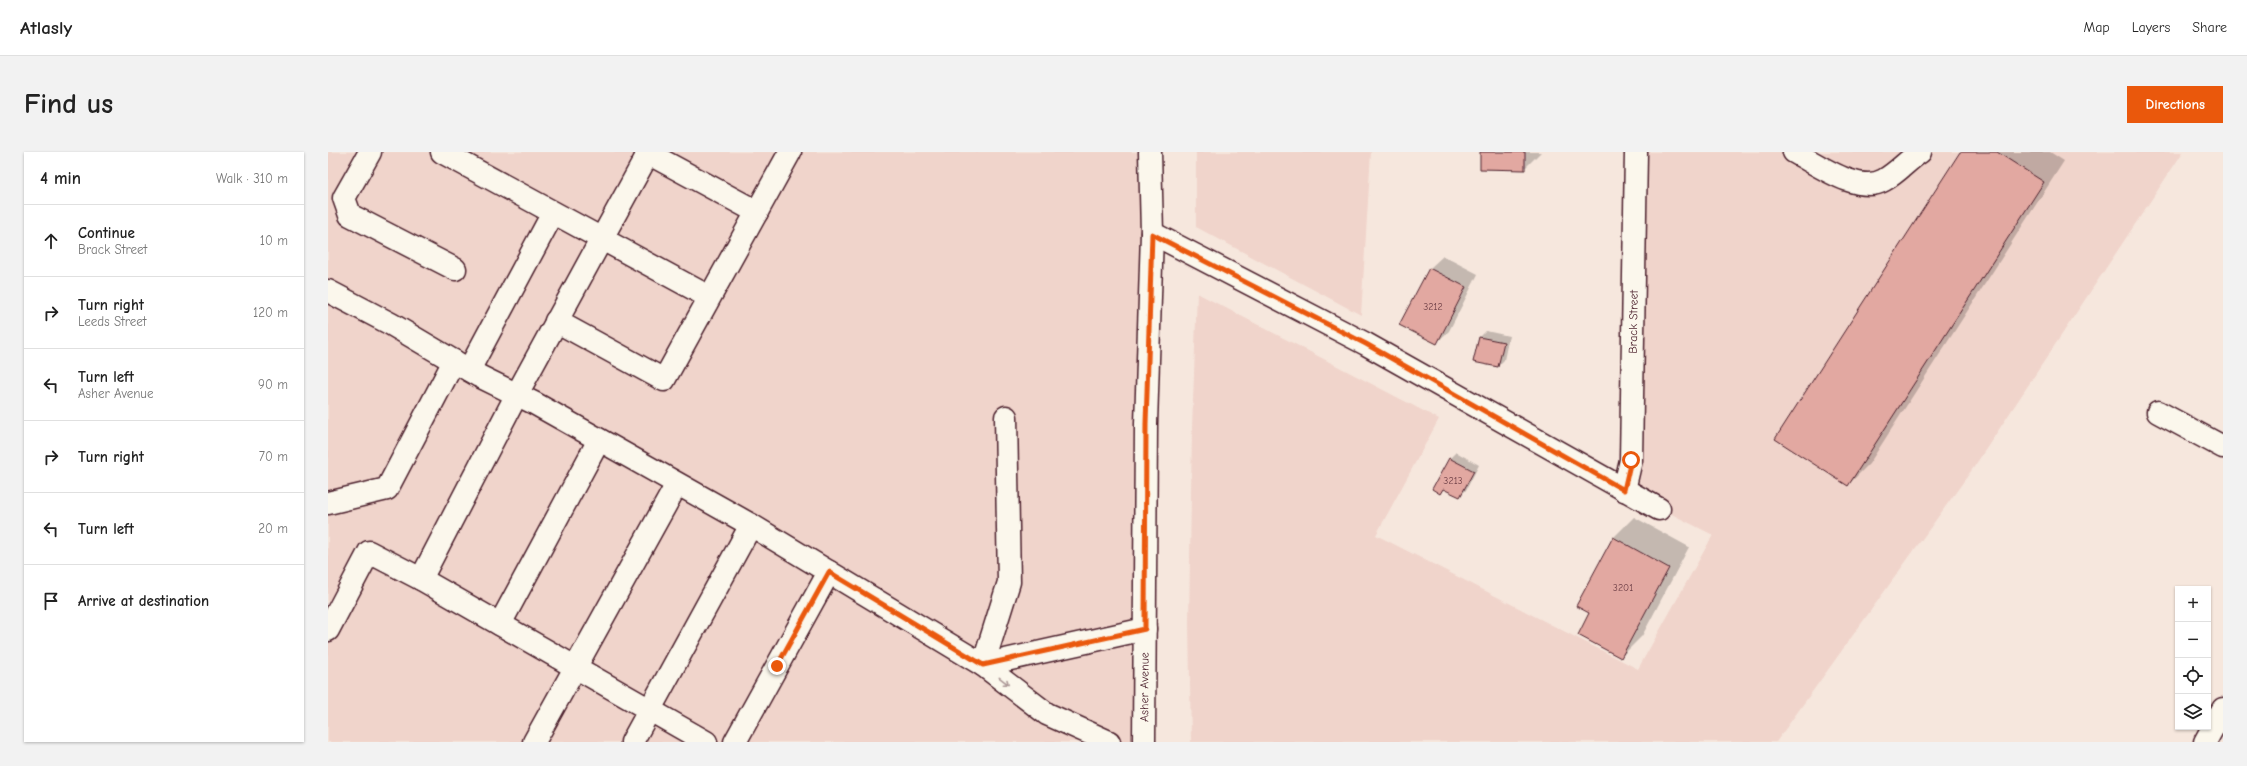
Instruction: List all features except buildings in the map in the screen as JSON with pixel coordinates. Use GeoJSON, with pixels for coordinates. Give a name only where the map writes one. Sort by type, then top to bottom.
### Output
{"type":"FeatureCollection","features":[{"type":"Feature","properties":{"kind":"street"},"geometry":{"type":"LineString","coordinates":[[370,152],[344,198],[350,215],[454,269]]}},
{"type":"Feature","properties":{"kind":"street"},"geometry":{"type":"LineString","coordinates":[[442,152],[709,297]]}},
{"type":"Feature","properties":{"kind":"street"},"geometry":{"type":"LineString","coordinates":[[421,579],[517,394],[648,152],[757,212]]}},
{"type":"Feature","properties":{"kind":"street"},"geometry":{"type":"LineString","coordinates":[[556,321],[664,380],[790,152]]}},
{"type":"Feature","properties":{"kind":"street","name":"Asher Avenue"},"geometry":{"type":"LineString","coordinates":[[1144,742],[1146,424],[1152,234],[1150,152]]}},
{"type":"Feature","properties":{"kind":"street","name":"Brack Street"},"geometry":{"type":"LineString","coordinates":[[1624,490],[1631,460],[1636,152]]}},
{"type":"Feature","properties":{"kind":"street"},"geometry":{"type":"LineString","coordinates":[[1794,152],[1852,182],[1872,186],[1885,180],[1920,152]]}},
{"type":"Feature","properties":{"kind":"street"},"geometry":{"type":"LineString","coordinates":[[328,503],[387,489],[462,366],[552,213]]}},
{"type":"Feature","properties":{"kind":"street"},"geometry":{"type":"LineString","coordinates":[[1152,234],[1366,344],[1659,509]]}},
{"type":"Feature","properties":{"kind":"street"},"geometry":{"type":"LineString","coordinates":[[328,291],[462,366],[517,394],[751,526],[983,665],[1047,714],[1109,742]]}},
{"type":"Feature","properties":{"kind":"street"},"geometry":{"type":"LineString","coordinates":[[2158,412],[2223,447]]}},
{"type":"Feature","properties":{"kind":"street"},"geometry":{"type":"LineString","coordinates":[[983,665],[1009,582],[1006,417]]}},
{"type":"Feature","properties":{"kind":"street"},"geometry":{"type":"LineString","coordinates":[[500,624],[599,440]]}},
{"type":"Feature","properties":{"kind":"street"},"geometry":{"type":"LineString","coordinates":[[534,742],[677,484]]}},
{"type":"Feature","properties":{"kind":"street"},"geometry":{"type":"LineString","coordinates":[[632,742],[751,526]]}},
{"type":"Feature","properties":{"kind":"street"},"geometry":{"type":"LineString","coordinates":[[328,630],[369,552],[421,579],[706,742]]}},
{"type":"Feature","properties":{"kind":"street"},"geometry":{"type":"LineString","coordinates":[[735,742],[829,572]]}},
{"type":"Feature","properties":{"kind":"street"},"geometry":{"type":"LineString","coordinates":[[983,665],[1145,629]]}},
{"type":"Feature","properties":{"kind":"street"},"geometry":{"type":"LineString","coordinates":[[2205,742],[2223,709]]}},
{"type":"Feature","properties":{"kind":"shaded area"},"geometry":{"type":"Polygon","coordinates":[[[328,152],[1150,152],[1149,742],[328,742],[328,152]]]}},
{"type":"Feature","properties":{"kind":"shaded area"},"geometry":{"type":"Polygon","coordinates":[[[1196,152],[1371,152],[1361,315],[1196,227],[1196,152]]]}},
{"type":"Feature","properties":{"kind":"shaded area"},"geometry":{"type":"Polygon","coordinates":[[[1636,152],[2183,152],[1974,467],[1776,742],[1191,742],[1189,623],[1192,428],[1197,293],[1439,419],[1376,535],[1638,669],[1713,535],[1624,490],[1636,152]]]}},
{"type":"Feature","properties":{"kind":"route"},"geometry":{"type":"LineString","coordinates":[[777,666],[829,572],[878,603],[983,665],[1145,629],[1146,424],[1152,234],[1366,344],[1624,490],[1631,460]]}}]}
